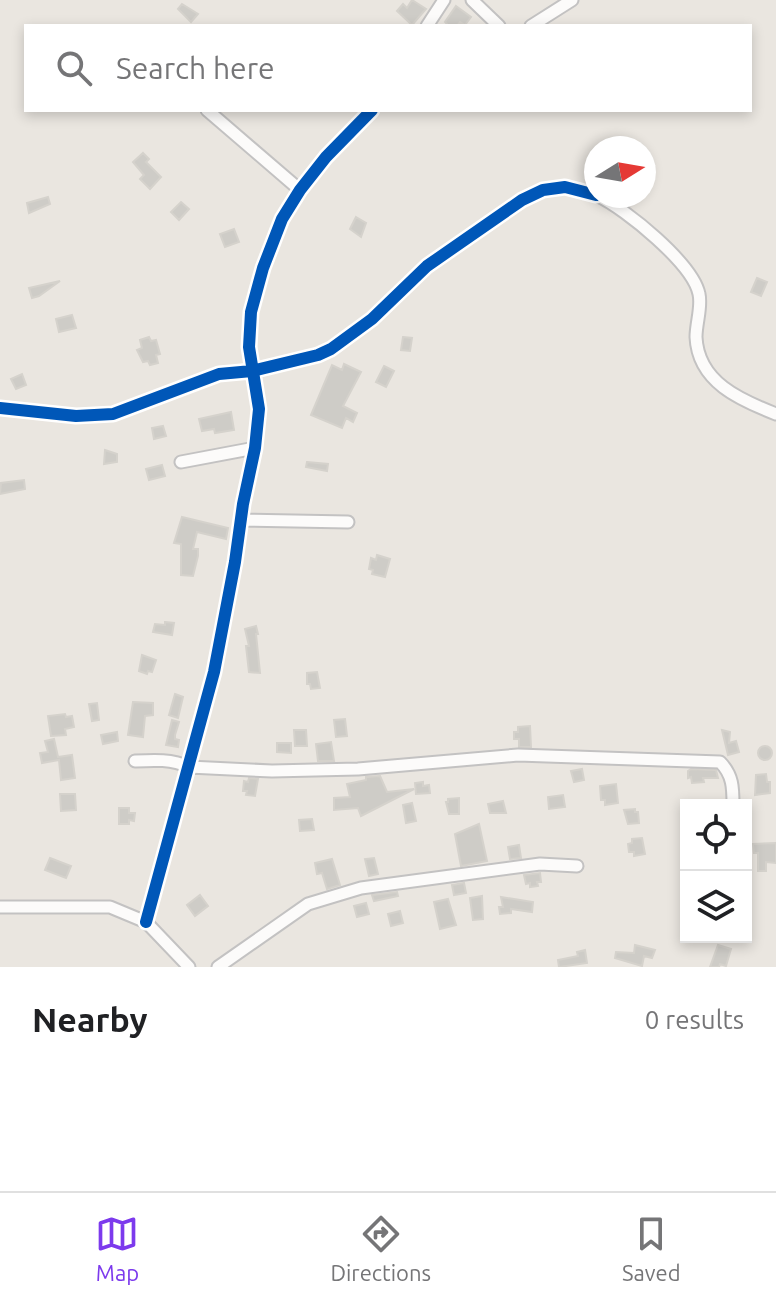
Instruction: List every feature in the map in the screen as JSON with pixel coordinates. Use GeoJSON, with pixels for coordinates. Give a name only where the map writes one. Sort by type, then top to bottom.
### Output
{"type":"FeatureCollection","features":[{"type":"Feature","properties":{"kind":"street"},"geometry":{"type":"LineString","coordinates":[[428,24],[444,0]]}},
{"type":"Feature","properties":{"kind":"street"},"geometry":{"type":"LineString","coordinates":[[472,0],[497,24]]}},
{"type":"Feature","properties":{"kind":"street"},"geometry":{"type":"LineString","coordinates":[[534,24],[572,0]]}},
{"type":"Feature","properties":{"kind":"street"},"geometry":{"type":"LineString","coordinates":[[209,112],[300,190]]}},
{"type":"Feature","properties":{"kind":"street"},"geometry":{"type":"LineString","coordinates":[[146,922],[214,672],[255,448],[259,409],[249,347],[251,312],[263,268],[282,219],[300,190],[326,157],[370,112]]}},
{"type":"Feature","properties":{"kind":"street"},"geometry":{"type":"LineString","coordinates":[[0,408],[76,416],[113,414],[219,374],[252,371],[318,355],[372,319],[427,266],[522,200],[543,190],[565,187],[584,192]]}},
{"type":"Feature","properties":{"kind":"street"},"geometry":{"type":"LineString","coordinates":[[621,208],[693,276],[700,296],[696,339],[701,359],[712,376],[723,390],[776,414]]}},
{"type":"Feature","properties":{"kind":"street"},"geometry":{"type":"LineString","coordinates":[[181,462],[255,448]]}},
{"type":"Feature","properties":{"kind":"street"},"geometry":{"type":"LineString","coordinates":[[241,520],[348,522]]}},
{"type":"Feature","properties":{"kind":"street"},"geometry":{"type":"LineString","coordinates":[[135,761],[272,771],[358,769],[518,755],[720,762],[729,771],[733,799]]}},
{"type":"Feature","properties":{"kind":"street"},"geometry":{"type":"LineString","coordinates":[[218,967],[308,904],[361,888],[540,864],[577,866]]}},
{"type":"Feature","properties":{"kind":"street"},"geometry":{"type":"LineString","coordinates":[[0,907],[110,907],[146,922],[189,967]]}},
{"type":"Feature","properties":{"kind":"building"},"geometry":{"type":"Polygon","coordinates":[[[412,0],[426,9],[411,24],[397,11],[403,4],[407,8],[412,0]]]}},
{"type":"Feature","properties":{"kind":"building"},"geometry":{"type":"Polygon","coordinates":[[[182,4],[198,14],[191,22],[178,9],[182,4]]]}},
{"type":"Feature","properties":{"kind":"building"},"geometry":{"type":"Polygon","coordinates":[[[456,6],[471,17],[466,24],[445,22],[456,6]]]}},
{"type":"Feature","properties":{"kind":"building"},"geometry":{"type":"Polygon","coordinates":[[[143,153],[149,159],[146,162],[161,177],[150,189],[140,179],[144,175],[133,162],[143,153]]]}},
{"type":"Feature","properties":{"kind":"building"},"geometry":{"type":"Polygon","coordinates":[[[48,197],[50,204],[29,213],[27,203],[48,197]]]}},
{"type":"Feature","properties":{"kind":"building"},"geometry":{"type":"Polygon","coordinates":[[[181,202],[189,209],[179,220],[171,212],[181,202]]]}},
{"type":"Feature","properties":{"kind":"building"},"geometry":{"type":"Polygon","coordinates":[[[356,217],[366,223],[361,237],[350,229],[356,217]]]}},
{"type":"Feature","properties":{"kind":"building"},"geometry":{"type":"Polygon","coordinates":[[[234,229],[239,242],[225,247],[220,234],[234,229]]]}},
{"type":"Feature","properties":{"kind":"building"},"geometry":{"type":"Polygon","coordinates":[[[757,278],[767,282],[761,296],[751,292],[757,278]]]}},
{"type":"Feature","properties":{"kind":"building"},"geometry":{"type":"Polygon","coordinates":[[[60,281],[39,296],[32,298],[29,288],[60,281]]]}},
{"type":"Feature","properties":{"kind":"building"},"geometry":{"type":"Polygon","coordinates":[[[72,315],[76,328],[59,332],[56,319],[72,315]]]}},
{"type":"Feature","properties":{"kind":"building"},"geometry":{"type":"Polygon","coordinates":[[[149,337],[151,341],[156,340],[160,354],[156,355],[158,363],[150,365],[148,361],[143,362],[137,350],[142,348],[140,340],[149,337]]]}},
{"type":"Feature","properties":{"kind":"building"},"geometry":{"type":"Polygon","coordinates":[[[403,337],[412,338],[410,351],[401,350],[403,337]]]}},
{"type":"Feature","properties":{"kind":"building"},"geometry":{"type":"Polygon","coordinates":[[[344,364],[361,372],[343,406],[357,413],[353,422],[346,418],[342,428],[311,415],[332,365],[342,370],[344,364]]]}},
{"type":"Feature","properties":{"kind":"building"},"geometry":{"type":"Polygon","coordinates":[[[384,366],[394,371],[386,387],[376,382],[384,366]]]}},
{"type":"Feature","properties":{"kind":"building"},"geometry":{"type":"Polygon","coordinates":[[[22,374],[26,385],[16,389],[11,379],[22,374]]]}},
{"type":"Feature","properties":{"kind":"building"},"geometry":{"type":"Polygon","coordinates":[[[231,412],[234,430],[215,433],[214,429],[202,431],[199,419],[231,412]]]}},
{"type":"Feature","properties":{"kind":"building"},"geometry":{"type":"Polygon","coordinates":[[[163,426],[166,436],[154,439],[152,428],[163,426]]]}},
{"type":"Feature","properties":{"kind":"building"},"geometry":{"type":"Polygon","coordinates":[[[105,450],[117,454],[117,462],[104,464],[105,450]]]}},
{"type":"Feature","properties":{"kind":"building"},"geometry":{"type":"Polygon","coordinates":[[[307,462],[328,464],[327,471],[306,467],[307,462]]]}},
{"type":"Feature","properties":{"kind":"building"},"geometry":{"type":"Polygon","coordinates":[[[162,465],[165,476],[149,480],[146,469],[162,465]]]}},
{"type":"Feature","properties":{"kind":"building"},"geometry":{"type":"Polygon","coordinates":[[[24,480],[25,489],[0,494],[1,483],[24,480]]]}},
{"type":"Feature","properties":{"kind":"building"},"geometry":{"type":"Polygon","coordinates":[[[182,517],[228,528],[226,539],[197,532],[193,549],[198,549],[198,556],[193,576],[181,575],[181,544],[174,543],[182,517]]]}},
{"type":"Feature","properties":{"kind":"building"},"geometry":{"type":"Polygon","coordinates":[[[377,555],[390,559],[385,577],[372,574],[373,570],[369,569],[371,558],[376,560],[377,555]]]}},
{"type":"Feature","properties":{"kind":"building"},"geometry":{"type":"Polygon","coordinates":[[[165,622],[174,623],[172,635],[153,632],[155,624],[165,625],[165,622]]]}},
{"type":"Feature","properties":{"kind":"building"},"geometry":{"type":"Polygon","coordinates":[[[256,626],[260,673],[249,672],[246,646],[249,646],[245,629],[256,626]]]}},
{"type":"Feature","properties":{"kind":"building"},"geometry":{"type":"Polygon","coordinates":[[[142,655],[156,660],[152,672],[139,671],[142,655]]]}},
{"type":"Feature","properties":{"kind":"building"},"geometry":{"type":"Polygon","coordinates":[[[317,672],[320,688],[311,689],[307,684],[307,673],[317,672]]]}},
{"type":"Feature","properties":{"kind":"building"},"geometry":{"type":"Polygon","coordinates":[[[175,694],[183,697],[178,718],[169,715],[175,694]]]}},
{"type":"Feature","properties":{"kind":"building"},"geometry":{"type":"Polygon","coordinates":[[[133,702],[153,703],[153,715],[145,716],[143,737],[128,735],[133,702]]]}},
{"type":"Feature","properties":{"kind":"building"},"geometry":{"type":"Polygon","coordinates":[[[97,703],[99,720],[92,721],[89,704],[97,703]]]}},
{"type":"Feature","properties":{"kind":"building"},"geometry":{"type":"Polygon","coordinates":[[[65,714],[66,717],[72,716],[74,727],[65,729],[66,735],[51,736],[48,716],[65,714]]]}},
{"type":"Feature","properties":{"kind":"building"},"geometry":{"type":"Polygon","coordinates":[[[345,719],[347,736],[336,737],[334,720],[345,719]]]}},
{"type":"Feature","properties":{"kind":"building"},"geometry":{"type":"Polygon","coordinates":[[[172,720],[179,722],[175,735],[175,739],[179,740],[178,747],[166,745],[172,720]]]}},
{"type":"Feature","properties":{"kind":"building"},"geometry":{"type":"Polygon","coordinates":[[[530,726],[531,747],[519,747],[519,739],[514,739],[514,732],[518,732],[518,727],[530,726]]]}},
{"type":"Feature","properties":{"kind":"building"},"geometry":{"type":"Polygon","coordinates":[[[294,730],[306,730],[307,746],[295,746],[294,730]]]}},
{"type":"Feature","properties":{"kind":"building"},"geometry":{"type":"Polygon","coordinates":[[[722,730],[730,732],[729,743],[736,741],[739,752],[728,755],[722,730]]]}},
{"type":"Feature","properties":{"kind":"building"},"geometry":{"type":"Polygon","coordinates":[[[117,732],[118,741],[103,744],[101,735],[117,732]]]}},
{"type":"Feature","properties":{"kind":"building"},"geometry":{"type":"Polygon","coordinates":[[[54,739],[58,757],[72,755],[75,778],[61,780],[59,760],[42,763],[40,753],[48,752],[45,741],[54,739]]]}},
{"type":"Feature","properties":{"kind":"building"},"geometry":{"type":"Polygon","coordinates":[[[331,742],[334,761],[318,761],[316,744],[331,742]]]}},
{"type":"Feature","properties":{"kind":"building"},"geometry":{"type":"Polygon","coordinates":[[[277,743],[291,743],[291,753],[277,752],[277,743]]]}},
{"type":"Feature","properties":{"kind":"building"},"geometry":{"type":"Polygon","coordinates":[[[765,746],[772,753],[765,760],[758,753],[765,746]]]}},
{"type":"Feature","properties":{"kind":"building"},"geometry":{"type":"Polygon","coordinates":[[[582,769],[584,780],[574,782],[571,771],[582,769]]]}},
{"type":"Feature","properties":{"kind":"building"},"geometry":{"type":"Polygon","coordinates":[[[691,769],[716,770],[718,778],[703,778],[704,782],[692,783],[691,777],[688,778],[691,769]]]}},
{"type":"Feature","properties":{"kind":"building"},"geometry":{"type":"Polygon","coordinates":[[[766,774],[770,793],[755,795],[756,775],[766,774]]]}},
{"type":"Feature","properties":{"kind":"building"},"geometry":{"type":"Polygon","coordinates":[[[380,776],[387,792],[414,789],[361,816],[358,808],[334,810],[334,798],[350,797],[347,784],[380,776]]]}},
{"type":"Feature","properties":{"kind":"building"},"geometry":{"type":"Polygon","coordinates":[[[249,778],[258,779],[255,796],[246,795],[247,791],[243,791],[244,781],[248,782],[249,778]]]}},
{"type":"Feature","properties":{"kind":"building"},"geometry":{"type":"Polygon","coordinates":[[[423,782],[423,786],[429,785],[430,793],[416,794],[415,783],[423,782]]]}},
{"type":"Feature","properties":{"kind":"building"},"geometry":{"type":"Polygon","coordinates":[[[616,784],[618,803],[605,805],[605,800],[601,800],[600,786],[616,784]]]}},
{"type":"Feature","properties":{"kind":"building"},"geometry":{"type":"Polygon","coordinates":[[[60,794],[75,794],[76,810],[61,811],[60,794]]]}},
{"type":"Feature","properties":{"kind":"building"},"geometry":{"type":"Polygon","coordinates":[[[563,795],[565,807],[549,809],[548,797],[563,795]]]}},
{"type":"Feature","properties":{"kind":"building"},"geometry":{"type":"Polygon","coordinates":[[[459,798],[459,814],[449,814],[446,802],[459,798]]]}},
{"type":"Feature","properties":{"kind":"building"},"geometry":{"type":"Polygon","coordinates":[[[503,801],[506,813],[490,813],[488,804],[503,801]]]}},
{"type":"Feature","properties":{"kind":"building"},"geometry":{"type":"Polygon","coordinates":[[[412,803],[416,821],[406,823],[403,805],[412,803]]]}},
{"type":"Feature","properties":{"kind":"building"},"geometry":{"type":"Polygon","coordinates":[[[119,808],[129,808],[129,813],[135,813],[134,821],[119,824],[119,808]]]}},
{"type":"Feature","properties":{"kind":"building"},"geometry":{"type":"Polygon","coordinates":[[[635,809],[639,823],[628,824],[624,810],[635,809]]]}},
{"type":"Feature","properties":{"kind":"building"},"geometry":{"type":"Polygon","coordinates":[[[312,819],[314,830],[300,831],[299,820],[312,819]]]}},
{"type":"Feature","properties":{"kind":"building"},"geometry":{"type":"Polygon","coordinates":[[[479,824],[487,861],[461,866],[455,834],[479,824]]]}},
{"type":"Feature","properties":{"kind":"building"},"geometry":{"type":"Polygon","coordinates":[[[642,838],[645,854],[634,856],[634,852],[629,852],[628,844],[632,843],[632,839],[642,838]]]}},
{"type":"Feature","properties":{"kind":"building"},"geometry":{"type":"Polygon","coordinates":[[[776,843],[776,863],[766,862],[766,871],[758,871],[758,853],[754,853],[753,844],[776,843]]]}},
{"type":"Feature","properties":{"kind":"building"},"geometry":{"type":"Polygon","coordinates":[[[519,845],[521,858],[510,859],[508,847],[519,845]]]}},
{"type":"Feature","properties":{"kind":"building"},"geometry":{"type":"Polygon","coordinates":[[[50,858],[71,866],[66,878],[45,870],[50,858]]]}},
{"type":"Feature","properties":{"kind":"building"},"geometry":{"type":"Polygon","coordinates":[[[374,858],[378,874],[369,876],[365,859],[374,858]]]}},
{"type":"Feature","properties":{"kind":"building"},"geometry":{"type":"Polygon","coordinates":[[[332,859],[340,885],[327,889],[322,873],[317,874],[315,863],[332,859]]]}},
{"type":"Feature","properties":{"kind":"building"},"geometry":{"type":"Polygon","coordinates":[[[540,873],[538,886],[526,884],[524,875],[540,873]]]}},
{"type":"Feature","properties":{"kind":"building"},"geometry":{"type":"Polygon","coordinates":[[[464,883],[466,893],[454,895],[452,885],[464,883]]]}},
{"type":"Feature","properties":{"kind":"building"},"geometry":{"type":"Polygon","coordinates":[[[397,892],[398,896],[374,901],[372,895],[397,892]]]}},
{"type":"Feature","properties":{"kind":"building"},"geometry":{"type":"Polygon","coordinates":[[[200,895],[208,906],[195,916],[187,905],[200,895]]]}},
{"type":"Feature","properties":{"kind":"building"},"geometry":{"type":"Polygon","coordinates":[[[482,896],[483,919],[473,920],[470,898],[482,896]]]}},
{"type":"Feature","properties":{"kind":"building"},"geometry":{"type":"Polygon","coordinates":[[[501,897],[533,902],[532,912],[511,909],[511,913],[500,914],[499,907],[503,907],[501,897]]]}},
{"type":"Feature","properties":{"kind":"building"},"geometry":{"type":"Polygon","coordinates":[[[448,899],[456,925],[440,929],[434,902],[448,899]]]}},
{"type":"Feature","properties":{"kind":"building"},"geometry":{"type":"Polygon","coordinates":[[[366,903],[369,914],[357,917],[354,906],[366,903]]]}},
{"type":"Feature","properties":{"kind":"building"},"geometry":{"type":"Polygon","coordinates":[[[400,911],[403,923],[391,926],[388,914],[400,911]]]}},
{"type":"Feature","properties":{"kind":"building"},"geometry":{"type":"Polygon","coordinates":[[[635,945],[655,950],[652,958],[644,956],[642,966],[615,958],[616,952],[634,953],[635,945]]]}},
{"type":"Feature","properties":{"kind":"building"},"geometry":{"type":"Polygon","coordinates":[[[718,945],[731,949],[726,966],[710,967],[718,945]]]}},
{"type":"Feature","properties":{"kind":"building"},"geometry":{"type":"Polygon","coordinates":[[[585,950],[587,963],[559,967],[558,960],[578,956],[577,952],[585,950]]]}},
{"type":"Feature","properties":{"kind":"cycle path"},"geometry":{"type":"LineString","coordinates":[[146,922],[214,672],[235,562],[259,409],[249,347],[251,312],[263,268],[282,219],[300,190],[326,157],[370,112]]}},
{"type":"Feature","properties":{"kind":"cycle path"},"geometry":{"type":"LineString","coordinates":[[0,408],[76,416],[113,414],[219,374],[252,371],[318,355],[372,319],[427,266],[522,200],[543,190],[565,187],[584,192]]}}]}
